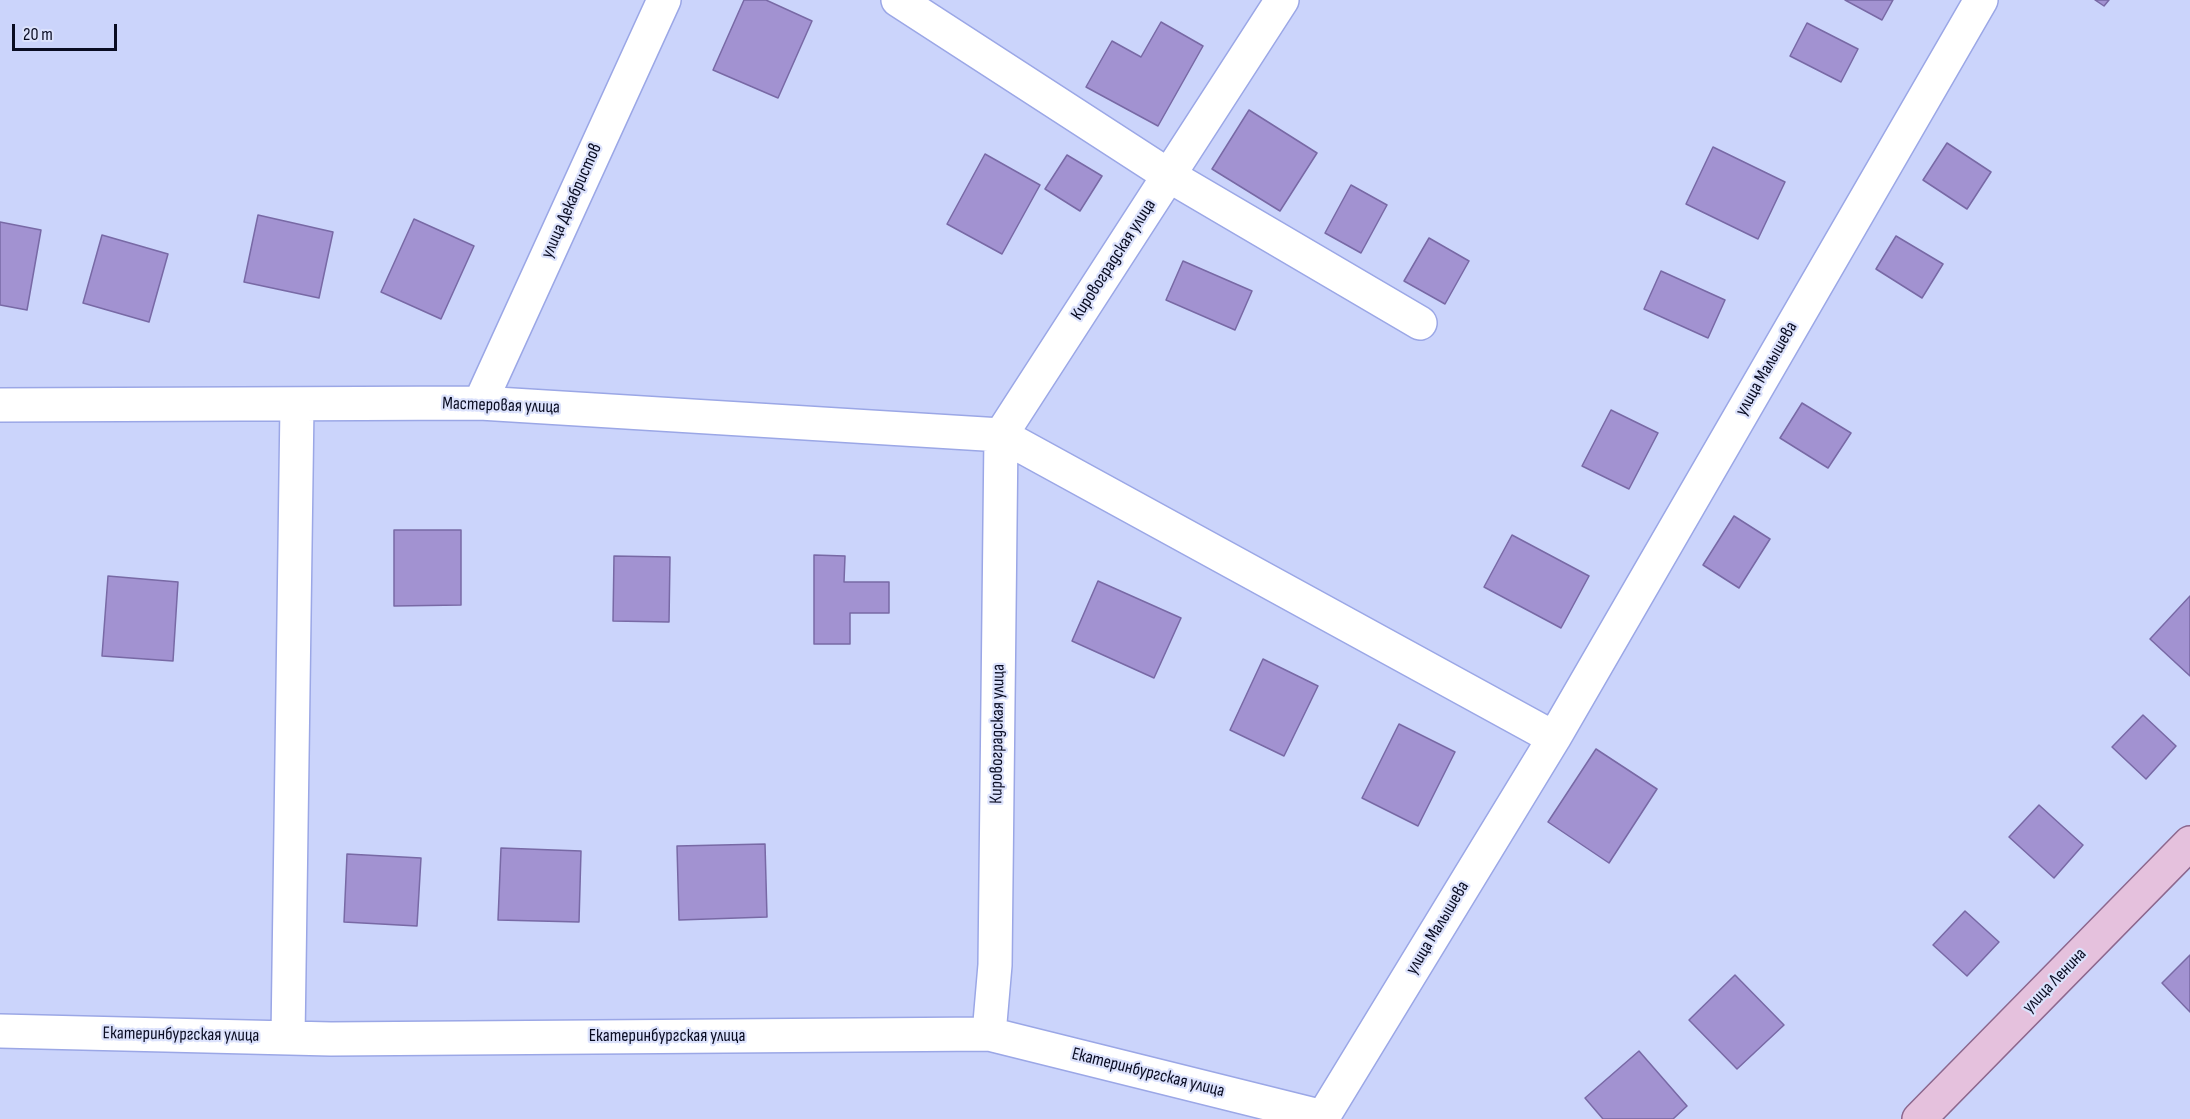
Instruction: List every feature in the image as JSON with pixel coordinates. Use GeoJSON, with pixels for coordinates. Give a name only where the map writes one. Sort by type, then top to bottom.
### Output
{"type":"FeatureCollection","features":[{"type":"Feature","properties":{"kind":"main road","name":"улица Ленина"},"geometry":{"type":"LineString","coordinates":[[1919,1119],[2190,843]]}},
{"type":"Feature","properties":{"kind":"street","name":"улица Декабристов"},"geometry":{"type":"LineString","coordinates":[[480,403],[664,0]]}},
{"type":"Feature","properties":{"kind":"street"},"geometry":{"type":"LineString","coordinates":[[898,0],[1168,176],[1420,323]]}},
{"type":"Feature","properties":{"kind":"street","name":"Кировоградская улица"},"geometry":{"type":"LineString","coordinates":[[989,1034],[996,965],[1001,435],[1282,0]]}},
{"type":"Feature","properties":{"kind":"street","name":"улица Малышева"},"geometry":{"type":"LineString","coordinates":[[1323,1117],[1554,738],[1981,0]]}},
{"type":"Feature","properties":{"kind":"street","name":"Мастеровая улица"},"geometry":{"type":"LineString","coordinates":[[0,405],[480,403],[1001,435]]}},
{"type":"Feature","properties":{"kind":"street"},"geometry":{"type":"LineString","coordinates":[[288,1038],[297,405]]}},
{"type":"Feature","properties":{"kind":"street"},"geometry":{"type":"LineString","coordinates":[[1001,435],[1554,738]]}},
{"type":"Feature","properties":{"kind":"street","name":"Екатеринбургская улица"},"geometry":{"type":"LineString","coordinates":[[0,1031],[288,1038],[989,1034],[1323,1117]]}},
{"type":"Feature","properties":{"kind":"building"},"geometry":{"type":"Polygon","coordinates":[[[744,0],[766,0],[812,21],[778,98],[713,70],[744,0]]]}},
{"type":"Feature","properties":{"kind":"building"},"geometry":{"type":"Polygon","coordinates":[[[1845,0],[1893,0],[1882,20],[1845,0]]]}},
{"type":"Feature","properties":{"kind":"building"},"geometry":{"type":"Polygon","coordinates":[[[2095,0],[2109,0],[2104,6],[2095,0]]]}},
{"type":"Feature","properties":{"kind":"building"},"geometry":{"type":"Polygon","coordinates":[[[1161,22],[1203,46],[1158,126],[1086,87],[1112,41],[1141,57],[1161,22]]]}},
{"type":"Feature","properties":{"kind":"building"},"geometry":{"type":"Polygon","coordinates":[[[1807,23],[1858,49],[1841,82],[1790,56],[1807,23]]]}},
{"type":"Feature","properties":{"kind":"building"},"geometry":{"type":"Polygon","coordinates":[[[1249,110],[1317,153],[1280,211],[1212,169],[1249,110]]]}},
{"type":"Feature","properties":{"kind":"building"},"geometry":{"type":"Polygon","coordinates":[[[1947,143],[1991,172],[1967,209],[1923,180],[1947,143]]]}},
{"type":"Feature","properties":{"kind":"building"},"geometry":{"type":"Polygon","coordinates":[[[1713,147],[1785,182],[1758,239],[1686,204],[1713,147]]]}},
{"type":"Feature","properties":{"kind":"building"},"geometry":{"type":"Polygon","coordinates":[[[985,154],[1040,185],[1002,254],[947,224],[985,154]]]}},
{"type":"Feature","properties":{"kind":"building"},"geometry":{"type":"Polygon","coordinates":[[[1067,155],[1102,176],[1080,211],[1045,189],[1067,155]]]}},
{"type":"Feature","properties":{"kind":"building"},"geometry":{"type":"Polygon","coordinates":[[[1351,185],[1387,205],[1361,253],[1325,233],[1351,185]]]}},
{"type":"Feature","properties":{"kind":"building"},"geometry":{"type":"Polygon","coordinates":[[[258,215],[333,232],[319,298],[244,282],[258,215]]]}},
{"type":"Feature","properties":{"kind":"building"},"geometry":{"type":"Polygon","coordinates":[[[414,219],[474,246],[441,319],[381,292],[414,219]]]}},
{"type":"Feature","properties":{"kind":"building"},"geometry":{"type":"Polygon","coordinates":[[[0,222],[41,230],[27,310],[0,305],[0,222]]]}},
{"type":"Feature","properties":{"kind":"building"},"geometry":{"type":"Polygon","coordinates":[[[102,235],[168,254],[149,322],[83,303],[102,235]]]}},
{"type":"Feature","properties":{"kind":"building"},"geometry":{"type":"Polygon","coordinates":[[[1896,236],[1943,264],[1922,298],[1876,269],[1896,236]]]}},
{"type":"Feature","properties":{"kind":"building"},"geometry":{"type":"Polygon","coordinates":[[[1429,238],[1469,261],[1445,304],[1404,281],[1429,238]]]}},
{"type":"Feature","properties":{"kind":"building"},"geometry":{"type":"Polygon","coordinates":[[[1183,261],[1252,291],[1235,330],[1166,300],[1183,261]]]}},
{"type":"Feature","properties":{"kind":"building"},"geometry":{"type":"Polygon","coordinates":[[[1661,271],[1725,300],[1708,338],[1644,309],[1661,271]]]}},
{"type":"Feature","properties":{"kind":"building"},"geometry":{"type":"Polygon","coordinates":[[[1802,403],[1851,433],[1828,468],[1780,438],[1802,403]]]}},
{"type":"Feature","properties":{"kind":"building"},"geometry":{"type":"Polygon","coordinates":[[[1611,410],[1658,433],[1629,489],[1582,466],[1611,410]]]}},
{"type":"Feature","properties":{"kind":"building"},"geometry":{"type":"Polygon","coordinates":[[[1734,516],[1770,539],[1739,588],[1703,565],[1734,516]]]}},
{"type":"Feature","properties":{"kind":"building"},"geometry":{"type":"Polygon","coordinates":[[[394,530],[461,530],[461,605],[394,606],[394,530]]]}},
{"type":"Feature","properties":{"kind":"building"},"geometry":{"type":"Polygon","coordinates":[[[1512,535],[1589,576],[1561,628],[1484,587],[1512,535]]]}},
{"type":"Feature","properties":{"kind":"building"},"geometry":{"type":"Polygon","coordinates":[[[814,555],[845,556],[844,582],[889,582],[889,613],[850,613],[850,644],[814,644],[814,555]]]}},
{"type":"Feature","properties":{"kind":"building"},"geometry":{"type":"Polygon","coordinates":[[[614,556],[670,557],[669,622],[613,621],[614,556]]]}},
{"type":"Feature","properties":{"kind":"building"},"geometry":{"type":"Polygon","coordinates":[[[108,576],[178,582],[173,661],[102,656],[108,576]]]}},
{"type":"Feature","properties":{"kind":"building"},"geometry":{"type":"Polygon","coordinates":[[[1098,581],[1181,618],[1154,678],[1072,641],[1098,581]]]}},
{"type":"Feature","properties":{"kind":"building"},"geometry":{"type":"Polygon","coordinates":[[[2190,596],[2190,676],[2150,639],[2190,596]]]}},
{"type":"Feature","properties":{"kind":"building"},"geometry":{"type":"Polygon","coordinates":[[[1263,659],[1318,686],[1284,756],[1230,730],[1263,659]]]}},
{"type":"Feature","properties":{"kind":"building"},"geometry":{"type":"Polygon","coordinates":[[[2143,715],[2176,746],[2146,779],[2112,747],[2143,715]]]}},
{"type":"Feature","properties":{"kind":"building"},"geometry":{"type":"Polygon","coordinates":[[[1399,724],[1455,752],[1418,826],[1362,798],[1399,724]]]}},
{"type":"Feature","properties":{"kind":"building"},"geometry":{"type":"Polygon","coordinates":[[[1596,749],[1657,789],[1609,863],[1548,822],[1596,749]]]}},
{"type":"Feature","properties":{"kind":"building"},"geometry":{"type":"Polygon","coordinates":[[[2039,805],[2083,845],[2054,878],[2009,837],[2039,805]]]}},
{"type":"Feature","properties":{"kind":"building"},"geometry":{"type":"Polygon","coordinates":[[[765,844],[767,917],[679,920],[677,846],[765,844]]]}},
{"type":"Feature","properties":{"kind":"building"},"geometry":{"type":"Polygon","coordinates":[[[501,848],[581,851],[579,922],[498,920],[501,848]]]}},
{"type":"Feature","properties":{"kind":"building"},"geometry":{"type":"Polygon","coordinates":[[[347,854],[421,858],[417,926],[344,922],[347,854]]]}},
{"type":"Feature","properties":{"kind":"building"},"geometry":{"type":"Polygon","coordinates":[[[1965,911],[1999,942],[1967,976],[1933,945],[1965,911]]]}},
{"type":"Feature","properties":{"kind":"building"},"geometry":{"type":"Polygon","coordinates":[[[2190,955],[2190,1012],[2162,983],[2190,955]]]}},
{"type":"Feature","properties":{"kind":"building"},"geometry":{"type":"Polygon","coordinates":[[[1735,975],[1784,1025],[1737,1069],[1689,1020],[1735,975]]]}},
{"type":"Feature","properties":{"kind":"building"},"geometry":{"type":"Polygon","coordinates":[[[1639,1051],[1687,1106],[1673,1119],[1603,1119],[1585,1098],[1639,1051]]]}}]}
